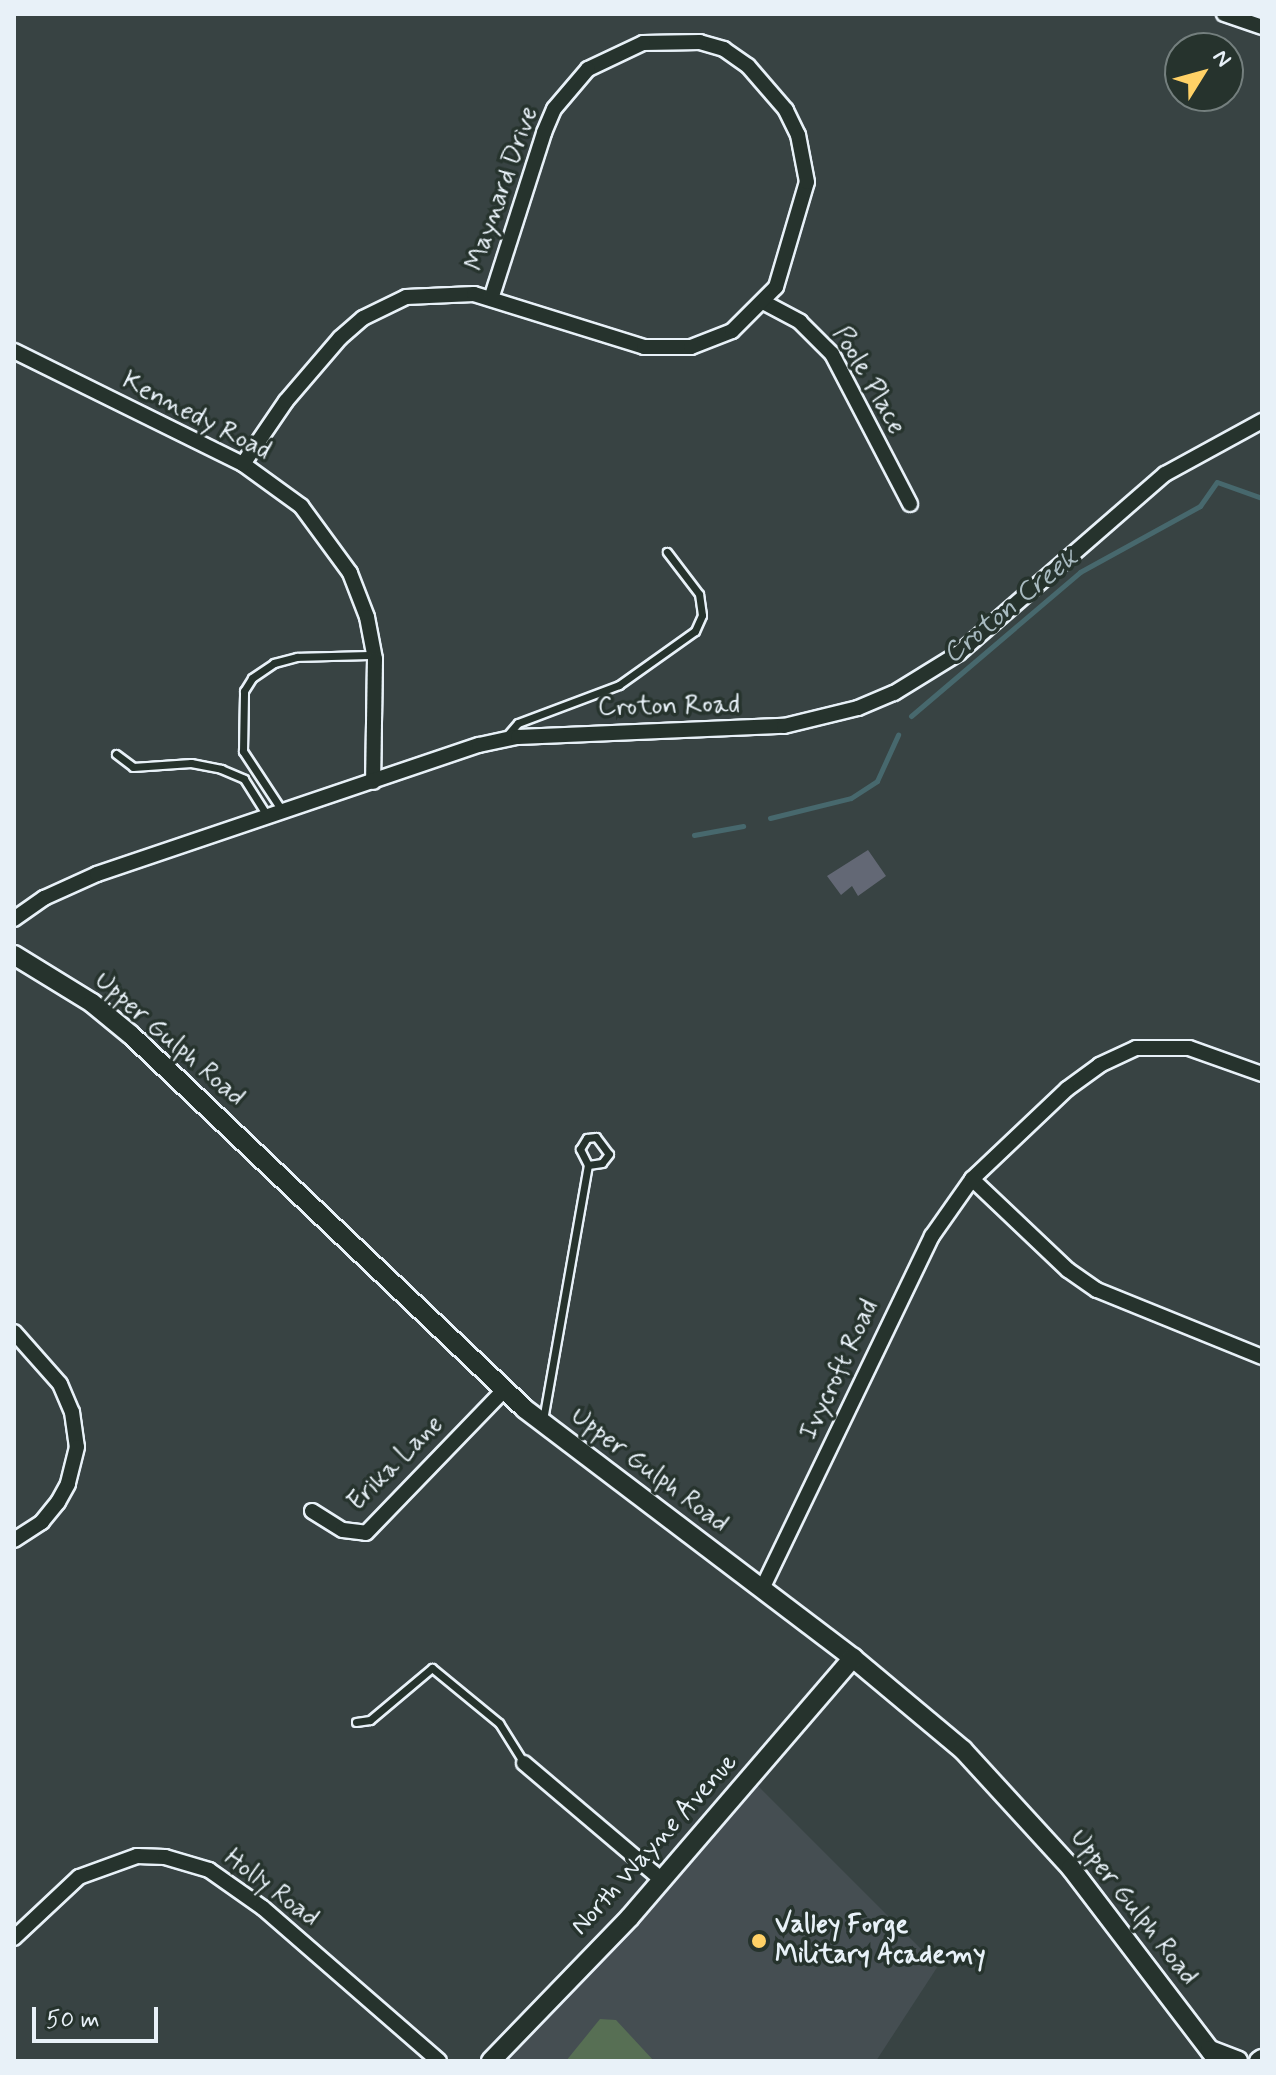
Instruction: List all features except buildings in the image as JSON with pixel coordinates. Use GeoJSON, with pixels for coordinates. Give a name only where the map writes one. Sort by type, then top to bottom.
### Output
{"type":"FeatureCollection","features":[{"type":"Feature","properties":{"kind":"street"},"geometry":{"type":"LineString","coordinates":[[1224,14],[1262,27]]}},
{"type":"Feature","properties":{"kind":"street","name":"Maynard Drive"},"geometry":{"type":"LineString","coordinates":[[243,464],[309,370],[363,318],[384,306],[428,292],[491,299],[644,347],[669,349],[722,336],[765,303],[785,268],[807,182],[798,135],[774,92],[748,66],[724,49],[685,39],[626,48],[588,69],[570,87],[544,133],[491,299]]}},
{"type":"Feature","properties":{"kind":"street","name":"Poole Place"},"geometry":{"type":"LineString","coordinates":[[765,303],[800,322],[832,354],[910,504]]}},
{"type":"Feature","properties":{"kind":"street","name":"Kennedy Road"},"geometry":{"type":"LineString","coordinates":[[14,351],[243,464],[301,506],[327,537],[350,573],[375,655],[373,782]]}},
{"type":"Feature","properties":{"kind":"street","name":"Croton Road"},"geometry":{"type":"LineString","coordinates":[[14,919],[44,898],[97,874],[502,740],[669,728],[784,726],[834,715],[894,693],[959,653],[1165,474],[1262,421]]}},
{"type":"Feature","properties":{"kind":"street","name":"Upper Gulph Road"},"geometry":{"type":"LineString","coordinates":[[14,955],[92,1003],[131,1035],[504,1390],[543,1423],[853,1658],[963,1750],[1020,1809],[1214,2056]]}},
{"type":"Feature","properties":{"kind":"street","name":"Ivycroft Road"},"geometry":{"type":"LineString","coordinates":[[762,1589],[932,1236],[972,1179],[1067,1089],[1100,1065],[1136,1048],[1189,1048],[1262,1074]]}},
{"type":"Feature","properties":{"kind":"street"},"geometry":{"type":"LineString","coordinates":[[972,1179],[1068,1270],[1097,1290],[1262,1357]]}},
{"type":"Feature","properties":{"kind":"street"},"geometry":{"type":"LineString","coordinates":[[14,1332],[60,1384],[72,1412],[77,1447],[58,1502],[42,1522],[14,1540]]}},
{"type":"Feature","properties":{"kind":"street","name":"Erika Lane"},"geometry":{"type":"LineString","coordinates":[[312,1511],[343,1530],[366,1533],[504,1390]]}},
{"type":"Feature","properties":{"kind":"street","name":"North Wayne Avenue"},"geometry":{"type":"LineString","coordinates":[[491,2061],[662,1880],[853,1658]]}},
{"type":"Feature","properties":{"kind":"street"},"geometry":{"type":"LineString","coordinates":[[524,1763],[662,1880]]}},
{"type":"Feature","properties":{"kind":"street","name":"Holly Road"},"geometry":{"type":"LineString","coordinates":[[18,1929],[79,1877],[110,1863],[165,1857],[209,1870],[263,1908],[439,2061]]}},
{"type":"Feature","properties":{"kind":"street"},"geometry":{"type":"LineString","coordinates":[[1214,2056],[1238,2061]]}},
{"type":"Feature","properties":{"kind":"lane"},"geometry":{"type":"LineString","coordinates":[[502,740],[518,723],[619,685],[695,631],[702,615],[699,594],[667,552]]}},
{"type":"Feature","properties":{"kind":"lane"},"geometry":{"type":"LineString","coordinates":[[283,812],[243,751],[244,691],[252,678],[274,663],[297,657],[375,655]]}},
{"type":"Feature","properties":{"kind":"lane"},"geometry":{"type":"LineString","coordinates":[[116,754],[133,767],[191,763],[232,774],[244,779],[268,817]]}},
{"type":"Feature","properties":{"kind":"lane"},"geometry":{"type":"LineString","coordinates":[[543,1423],[588,1165],[580,1149],[587,1138],[596,1137],[609,1154],[602,1163],[588,1165]]}},
{"type":"Feature","properties":{"kind":"lane"},"geometry":{"type":"LineString","coordinates":[[356,1722],[370,1720],[432,1668],[499,1723],[524,1763]]}},
{"type":"Feature","properties":{"kind":"shaded area","name":"Valley Forge Military Academy"},"geometry":{"type":"Polygon","coordinates":[[[750,1778],[938,1966],[876,2061],[491,2061],[750,1778]]]}},
{"type":"Feature","properties":{"kind":"green space"},"geometry":{"type":"Polygon","coordinates":[[[600,2019],[616,2020],[654,2061],[566,2061],[600,2019]]]}},
{"type":"Feature","properties":{"kind":"waterway","name":"Croton Creek"},"geometry":{"type":"LineString","coordinates":[[911,716],[1080,572],[1200,506],[1217,482],[1262,498]]}},
{"type":"Feature","properties":{"kind":"waterway","name":"Croton Creek"},"geometry":{"type":"LineString","coordinates":[[770,818],[851,798],[877,781],[898,735]]}},
{"type":"Feature","properties":{"kind":"waterway","name":"Croton Creek"},"geometry":{"type":"LineString","coordinates":[[694,835],[743,826]]}},
{"type":"Feature","properties":{"kind":"place","name":"Valley Forge Military Academy"},"geometry":{"type":"Point","coordinates":[759,1941]}}]}
